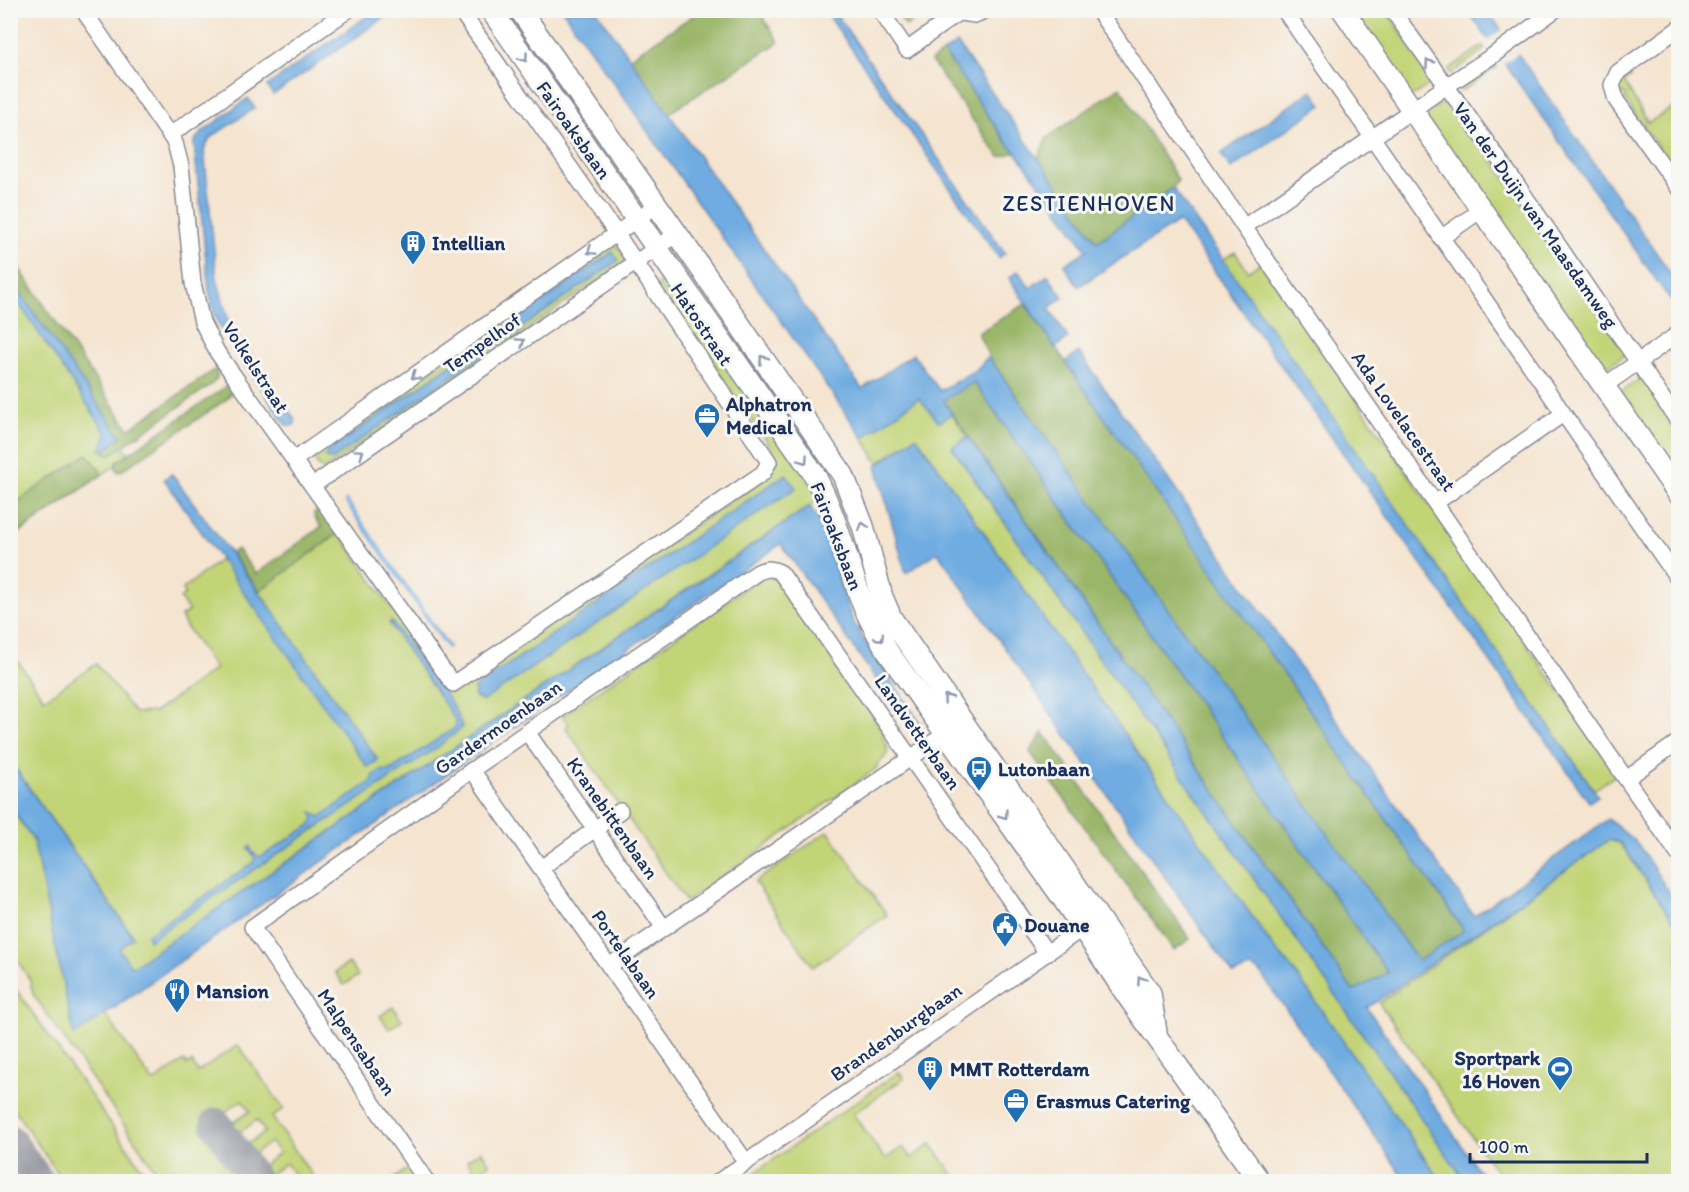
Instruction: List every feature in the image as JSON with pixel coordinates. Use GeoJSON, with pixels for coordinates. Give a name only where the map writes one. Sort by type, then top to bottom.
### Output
{"type":"FeatureCollection","features":[{"type":"Feature","properties":{"kind":"main road","name":"Fairoaksbaan"},"geometry":{"type":"LineString","coordinates":[[491,10],[814,474],[831,510],[874,628],[888,652],[955,727]]}},
{"type":"Feature","properties":{"kind":"main road","name":"Fairoaksbaan"},"geometry":{"type":"LineString","coordinates":[[519,10],[843,475],[863,526],[882,597],[891,618],[955,727],[968,765],[1062,897],[1091,923],[1157,1035],[1260,1182]]}},
{"type":"Feature","properties":{"kind":"main road"},"geometry":{"type":"LineString","coordinates":[[1343,10],[1678,493]]}},
{"type":"Feature","properties":{"kind":"street","name":"Volkelstraat"},"geometry":{"type":"LineString","coordinates":[[83,10],[175,143],[181,166],[194,282],[202,322],[217,352],[453,684]]}},
{"type":"Feature","properties":{"kind":"street"},"geometry":{"type":"LineString","coordinates":[[170,135],[348,10]]}},
{"type":"Feature","properties":{"kind":"street","name":"Hatostraat"},"geometry":{"type":"LineString","coordinates":[[453,684],[763,473],[770,462],[636,262],[460,10]]}},
{"type":"Feature","properties":{"kind":"street"},"geometry":{"type":"LineString","coordinates":[[880,10],[907,50],[962,12],[975,15],[986,10]]}},
{"type":"Feature","properties":{"kind":"street","name":"Ada Lovelacestraat"},"geometry":{"type":"LineString","coordinates":[[1098,10],[1244,227],[1678,854]]}},
{"type":"Feature","properties":{"kind":"street"},"geometry":{"type":"LineString","coordinates":[[1284,10],[1678,579]]}},
{"type":"Feature","properties":{"kind":"street","name":"Van der Duijn van Maasdamweg"},"geometry":{"type":"LineString","coordinates":[[1392,10],[1518,186],[1678,421]]}},
{"type":"Feature","properties":{"kind":"street"},"geometry":{"type":"LineString","coordinates":[[1244,227],[1516,40],[1555,10]]}},
{"type":"Feature","properties":{"kind":"street"},"geometry":{"type":"LineString","coordinates":[[1678,29],[1618,72],[1612,85],[1616,100],[1678,187]]}},
{"type":"Feature","properties":{"kind":"street","name":"Tempelhof"},"geometry":{"type":"LineString","coordinates":[[294,460],[657,205]]}},
{"type":"Feature","properties":{"kind":"street"},"geometry":{"type":"LineString","coordinates":[[1441,238],[1481,210]]}},
{"type":"Feature","properties":{"kind":"street","name":"Tempelhof"},"geometry":{"type":"LineString","coordinates":[[312,486],[677,234]]}},
{"type":"Feature","properties":{"kind":"street"},"geometry":{"type":"LineString","coordinates":[[1604,386],[1678,334]]}},
{"type":"Feature","properties":{"kind":"street"},"geometry":{"type":"LineString","coordinates":[[1435,503],[1563,414]]}},
{"type":"Feature","properties":{"kind":"street","name":"Gardermoenbaan"},"geometry":{"type":"LineString","coordinates":[[252,927],[472,770],[758,572],[771,568]]}},
{"type":"Feature","properties":{"kind":"street","name":"Landvetterbaan"},"geometry":{"type":"LineString","coordinates":[[771,568],[781,573],[1047,953]]}},
{"type":"Feature","properties":{"kind":"street"},"geometry":{"type":"LineString","coordinates":[[609,966],[955,727]]}},
{"type":"Feature","properties":{"kind":"street","name":"Kranebittenbaan"},"geometry":{"type":"LineString","coordinates":[[527,732],[664,928]]}},
{"type":"Feature","properties":{"kind":"street"},"geometry":{"type":"LineString","coordinates":[[1626,779],[1678,742]]}},
{"type":"Feature","properties":{"kind":"street","name":"Portelabaan"},"geometry":{"type":"LineString","coordinates":[[472,770],[746,1162]]}},
{"type":"Feature","properties":{"kind":"street"},"geometry":{"type":"LineString","coordinates":[[541,868],[620,811]]}},
{"type":"Feature","properties":{"kind":"street","name":"Brandenburgbaan"},"geometry":{"type":"LineString","coordinates":[[718,1182],[1091,923]]}},
{"type":"Feature","properties":{"kind":"street","name":"Malpensabaan"},"geometry":{"type":"LineString","coordinates":[[252,927],[427,1182]]}},
{"type":"Feature","properties":{"kind":"green space"},"geometry":{"type":"Polygon","coordinates":[[[700,11],[759,11],[779,42],[668,114],[629,58],[700,11]]]}},
{"type":"Feature","properties":{"kind":"green space"},"geometry":{"type":"Polygon","coordinates":[[[895,11],[915,11],[920,17],[906,26],[895,11]]]}},
{"type":"Feature","properties":{"kind":"green space"},"geometry":{"type":"Polygon","coordinates":[[[1350,11],[1386,11],[1436,80],[1410,98],[1350,11]]]}},
{"type":"Feature","properties":{"kind":"green space"},"geometry":{"type":"Polygon","coordinates":[[[1483,45],[1485,49],[1451,74],[1448,70],[1483,45]]]}},
{"type":"Feature","properties":{"kind":"green space"},"geometry":{"type":"Polygon","coordinates":[[[944,52],[1007,143],[1016,152],[1000,157],[992,147],[931,61],[944,52]]]}},
{"type":"Feature","properties":{"kind":"green space"},"geometry":{"type":"Polygon","coordinates":[[[1494,63],[1497,67],[1462,91],[1459,87],[1494,63]]]}},
{"type":"Feature","properties":{"kind":"green space"},"geometry":{"type":"Polygon","coordinates":[[[1627,70],[1631,77],[1624,82],[1648,123],[1678,105],[1678,157],[1674,161],[1678,166],[1678,176],[1624,98],[1626,96],[1624,93],[1621,95],[1615,81],[1627,70]]]}},
{"type":"Feature","properties":{"kind":"green space"},"geometry":{"type":"Polygon","coordinates":[[[1120,87],[1178,180],[1173,188],[1097,242],[1038,158],[1047,138],[1120,87]]]}},
{"type":"Feature","properties":{"kind":"green space"},"geometry":{"type":"Polygon","coordinates":[[[1449,98],[1627,353],[1601,371],[1423,116],[1449,98]]]}},
{"type":"Feature","properties":{"kind":"green space"},"geometry":{"type":"Polygon","coordinates":[[[613,245],[618,248],[626,261],[324,470],[317,464],[314,457],[315,452],[613,245]],[[612,252],[327,451],[333,459],[618,260],[612,252]]]}},
{"type":"Feature","properties":{"kind":"green space"},"geometry":{"type":"Polygon","coordinates":[[[1235,252],[1248,271],[1261,263],[1617,774],[1594,790],[1222,260],[1235,252]]]}},
{"type":"Feature","properties":{"kind":"green space"},"geometry":{"type":"Polygon","coordinates":[[[10,255],[129,429],[217,368],[217,378],[212,384],[116,451],[109,455],[100,450],[103,444],[106,449],[121,437],[11,280],[10,255]]]}},
{"type":"Feature","properties":{"kind":"green space"},"geometry":{"type":"Polygon","coordinates":[[[669,276],[821,498],[132,967],[119,949],[133,936],[11,762],[10,650],[44,699],[96,664],[135,713],[155,712],[215,669],[185,625],[181,616],[189,611],[180,599],[185,595],[183,589],[221,559],[368,767],[378,760],[259,591],[339,533],[450,692],[767,477],[774,462],[771,447],[657,284],[669,276]],[[786,474],[475,688],[475,697],[483,701],[795,488],[786,474]]]}},
{"type":"Feature","properties":{"kind":"green space"},"geometry":{"type":"Polygon","coordinates":[[[10,284],[130,455],[11,539],[10,539],[10,284]]]}},
{"type":"Feature","properties":{"kind":"green space"},"geometry":{"type":"Polygon","coordinates":[[[1025,304],[1461,926],[1463,931],[1418,962],[990,359],[978,333],[1025,304]]]}},
{"type":"Feature","properties":{"kind":"green space"},"geometry":{"type":"Polygon","coordinates":[[[1643,377],[1678,427],[1678,481],[1618,394],[1643,377]]]}},
{"type":"Feature","properties":{"kind":"green space"},"geometry":{"type":"Polygon","coordinates":[[[973,381],[1388,973],[1353,991],[943,400],[973,381]]]}},
{"type":"Feature","properties":{"kind":"green space"},"geometry":{"type":"Polygon","coordinates":[[[232,384],[234,388],[227,399],[121,471],[116,469],[117,462],[232,384]]]}},
{"type":"Feature","properties":{"kind":"green space"},"geometry":{"type":"Polygon","coordinates":[[[919,398],[939,422],[952,414],[968,437],[952,448],[1466,1181],[1441,1181],[1294,971],[1272,945],[917,437],[878,463],[863,438],[919,398]]]}},
{"type":"Feature","properties":{"kind":"green space"},"geometry":{"type":"Polygon","coordinates":[[[87,454],[100,470],[101,475],[11,538],[11,506],[87,454]]]}},
{"type":"Feature","properties":{"kind":"green space"},"geometry":{"type":"Polygon","coordinates":[[[321,508],[339,533],[259,591],[231,553],[237,549],[256,574],[321,527],[314,513],[321,508]]]}},
{"type":"Feature","properties":{"kind":"green space"},"geometry":{"type":"Polygon","coordinates":[[[770,577],[779,582],[885,734],[882,737],[888,749],[887,753],[876,766],[877,768],[686,902],[566,728],[569,725],[562,716],[760,578],[770,577]]]}},
{"type":"Feature","properties":{"kind":"green space"},"geometry":{"type":"Polygon","coordinates":[[[1043,732],[1190,939],[1174,950],[1030,752],[1043,732]]]}},
{"type":"Feature","properties":{"kind":"green space"},"geometry":{"type":"Polygon","coordinates":[[[10,808],[33,839],[74,1035],[105,1014],[153,1082],[184,1061],[187,1065],[192,1062],[198,1072],[238,1045],[284,1109],[272,1117],[316,1181],[284,1181],[294,1174],[286,1163],[263,1179],[257,1170],[279,1153],[271,1142],[248,1158],[242,1148],[265,1132],[257,1120],[234,1137],[227,1127],[250,1111],[242,1100],[219,1116],[214,1110],[205,1118],[248,1181],[163,1181],[33,994],[30,980],[11,953],[10,808]]]}},
{"type":"Feature","properties":{"kind":"green space"},"geometry":{"type":"Polygon","coordinates":[[[828,831],[887,915],[813,967],[755,882],[828,831]]]}},
{"type":"Feature","properties":{"kind":"green space","name":"Sportpark 16 Hoven"},"geometry":{"type":"Polygon","coordinates":[[[1609,840],[1620,843],[1678,928],[1678,1181],[1503,1181],[1379,1003],[1609,840]]]}},
{"type":"Feature","properties":{"kind":"green space"},"geometry":{"type":"Polygon","coordinates":[[[349,963],[358,976],[344,985],[335,972],[349,963]]]}},
{"type":"Feature","properties":{"kind":"green space"},"geometry":{"type":"Polygon","coordinates":[[[10,981],[151,1181],[63,1181],[11,1105],[10,981]]]}},
{"type":"Feature","properties":{"kind":"green space"},"geometry":{"type":"Polygon","coordinates":[[[393,1007],[402,1020],[389,1029],[380,1016],[393,1007]]]}},
{"type":"Feature","properties":{"kind":"green space"},"geometry":{"type":"Polygon","coordinates":[[[899,1072],[904,1078],[853,1114],[885,1159],[903,1147],[911,1158],[931,1144],[958,1181],[743,1181],[899,1072]]]}},
{"type":"Feature","properties":{"kind":"green space"},"geometry":{"type":"Polygon","coordinates":[[[481,1151],[490,1164],[476,1173],[467,1160],[481,1151]]]}},
{"type":"Feature","properties":{"kind":"green space"},"geometry":{"type":"Polygon","coordinates":[[[409,1168],[419,1182],[389,1182],[409,1168]]]}},
{"type":"Feature","properties":{"kind":"water"},"geometry":{"type":"Polygon","coordinates":[[[376,10],[394,11],[273,95],[267,86],[376,10]]]}},
{"type":"Feature","properties":{"kind":"water"},"geometry":{"type":"Polygon","coordinates":[[[563,11],[597,11],[862,389],[913,354],[940,391],[977,369],[986,359],[990,359],[1418,961],[1463,931],[1461,926],[1065,362],[1079,352],[1474,916],[1608,819],[1638,844],[1678,906],[1678,928],[1621,843],[1609,840],[1367,1008],[1486,1181],[1465,1181],[952,447],[968,437],[1353,991],[1388,973],[974,382],[944,400],[952,414],[939,422],[919,398],[863,438],[563,11]]]}},
{"type":"Feature","properties":{"kind":"water"},"geometry":{"type":"Polygon","coordinates":[[[825,11],[834,11],[1005,253],[999,258],[825,11]]]}},
{"type":"Feature","properties":{"kind":"water"},"geometry":{"type":"Polygon","coordinates":[[[1468,11],[1488,11],[1678,284],[1678,311],[1468,11]]]}},
{"type":"Feature","properties":{"kind":"water"},"geometry":{"type":"Polygon","coordinates":[[[957,43],[1097,242],[1173,188],[1598,796],[1589,802],[1179,221],[1078,287],[1064,265],[1087,250],[1016,152],[1007,143],[944,52],[957,43]]]}},
{"type":"Feature","properties":{"kind":"water"},"geometry":{"type":"Polygon","coordinates":[[[1312,90],[1322,105],[1231,169],[1221,154],[1312,90]]]}},
{"type":"Feature","properties":{"kind":"water"},"geometry":{"type":"Polygon","coordinates":[[[248,98],[255,108],[210,138],[204,150],[217,279],[228,319],[295,419],[295,424],[291,426],[286,425],[221,330],[209,291],[194,144],[201,133],[248,98]]]}},
{"type":"Feature","properties":{"kind":"water"},"geometry":{"type":"Polygon","coordinates":[[[612,252],[619,260],[333,459],[325,458],[327,452],[612,252]]]}},
{"type":"Feature","properties":{"kind":"water"},"geometry":{"type":"Polygon","coordinates":[[[1018,271],[1030,288],[1048,275],[1063,297],[1049,308],[1068,338],[1055,348],[1009,278],[1018,271]]]}},
{"type":"Feature","properties":{"kind":"water"},"geometry":{"type":"Polygon","coordinates":[[[11,280],[121,437],[106,450],[103,444],[107,434],[11,292],[11,280]]]}},
{"type":"Feature","properties":{"kind":"water"},"geometry":{"type":"Polygon","coordinates":[[[915,437],[1441,1181],[1406,1181],[1259,971],[1251,968],[1233,974],[939,554],[936,553],[906,573],[876,466],[915,437]]]}},
{"type":"Feature","properties":{"kind":"water"},"geometry":{"type":"Polygon","coordinates":[[[172,474],[273,611],[378,760],[367,767],[164,479],[172,474]]]}},
{"type":"Feature","properties":{"kind":"water"},"geometry":{"type":"Polygon","coordinates":[[[786,474],[796,488],[483,701],[475,697],[474,688],[786,474]]]}},
{"type":"Feature","properties":{"kind":"water"},"geometry":{"type":"Polygon","coordinates":[[[810,506],[820,523],[852,619],[921,724],[911,729],[781,544],[513,728],[74,1036],[33,839],[11,808],[11,762],[133,937],[119,949],[132,967],[810,506]]]}},
{"type":"Feature","properties":{"kind":"water"},"geometry":{"type":"Polygon","coordinates":[[[391,621],[443,690],[462,728],[438,747],[149,940],[147,934],[253,863],[255,858],[248,848],[250,846],[253,853],[261,857],[309,826],[314,820],[312,812],[320,817],[372,781],[374,775],[381,770],[389,771],[455,728],[456,721],[389,623],[391,621]]]}},
{"type":"Feature","properties":{"kind":"pier"},"geometry":{"type":"Polygon","coordinates":[[[1503,28],[1522,54],[1519,53],[1503,66],[1486,41],[1503,28]]]}},
{"type":"Feature","properties":{"kind":"waterway"},"geometry":{"type":"LineString","coordinates":[[346,501],[448,647]]}},
{"type":"Feature","properties":{"kind":"taxiway"},"geometry":{"type":"LineString","coordinates":[[216,1124],[256,1182]]}},
{"type":"Feature","properties":{"kind":"taxiway"},"geometry":{"type":"LineString","coordinates":[[10,1141],[39,1182]]}},
{"type":"Feature","properties":{"kind":"place","name":"Intellian"},"geometry":{"type":"Point","coordinates":[413,266]}},
{"type":"Feature","properties":{"kind":"place","name":"Alphatron Medical"},"geometry":{"type":"Point","coordinates":[707,439]}},
{"type":"Feature","properties":{"kind":"place","name":"Lutonbaan"},"geometry":{"type":"Point","coordinates":[979,792]}},
{"type":"Feature","properties":{"kind":"place","name":"Douane"},"geometry":{"type":"Point","coordinates":[1005,948]}},
{"type":"Feature","properties":{"kind":"place","name":"Mansion"},"geometry":{"type":"Point","coordinates":[177,1014]}},
{"type":"Feature","properties":{"kind":"place","name":"MMT Rotterdam"},"geometry":{"type":"Point","coordinates":[930,1092]}},
{"type":"Feature","properties":{"kind":"place","name":"Sportpark 16 Hoven"},"geometry":{"type":"Point","coordinates":[1560,1092]}},
{"type":"Feature","properties":{"kind":"place","name":"Erasmus Catering"},"geometry":{"type":"Point","coordinates":[1016,1124]}},
{"type":"Feature","properties":{"kind":"district","name":"ZESTIENHOVEN"},"geometry":{"type":"Point","coordinates":[1089,203]}}]}
